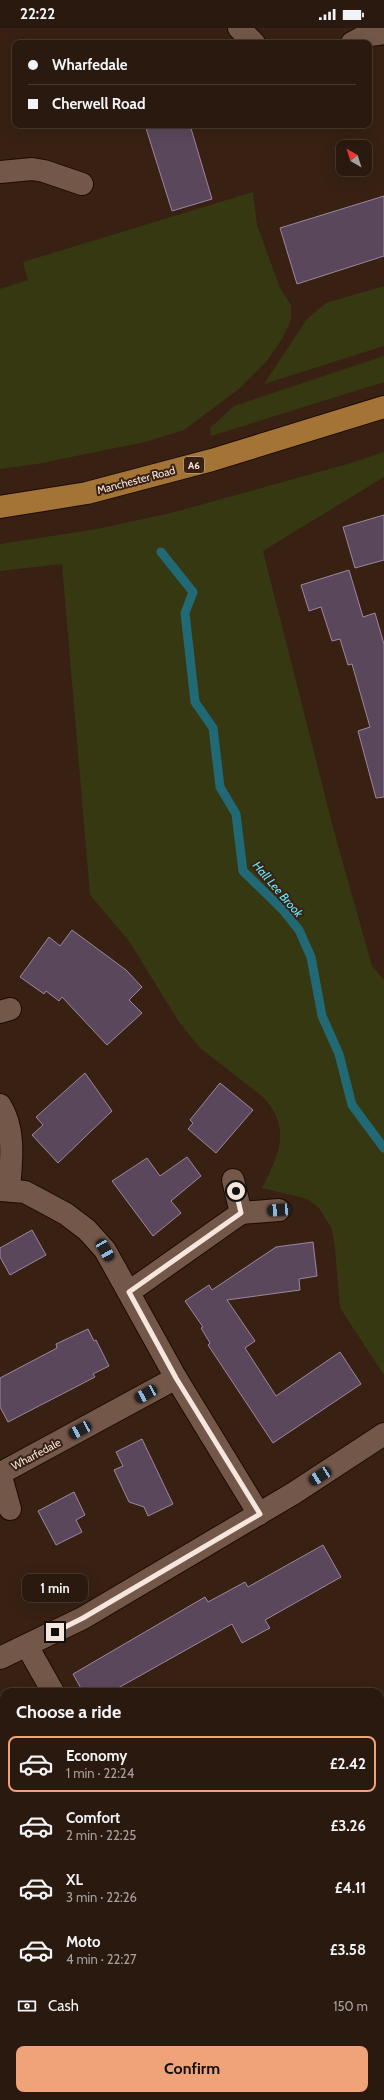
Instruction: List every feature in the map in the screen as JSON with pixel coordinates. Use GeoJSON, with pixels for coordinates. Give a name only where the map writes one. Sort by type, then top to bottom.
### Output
{"type":"FeatureCollection","features":[{"type":"Feature","properties":{"kind":"main road","name":"Manchester Road"},"geometry":{"type":"LineString","coordinates":[[0,507],[87,493],[212,460],[384,407]]}},
{"type":"Feature","properties":{"kind":"street"},"geometry":{"type":"LineString","coordinates":[[239,28],[251,40]]}},
{"type":"Feature","properties":{"kind":"street"},"geometry":{"type":"LineString","coordinates":[[358,40],[365,36],[384,33]]}},
{"type":"Feature","properties":{"kind":"street"},"geometry":{"type":"LineString","coordinates":[[0,172],[32,169],[44,170],[82,184]]}},
{"type":"Feature","properties":{"kind":"street"},"geometry":{"type":"LineString","coordinates":[[0,1105],[9,1123],[12,1154],[5,1190],[25,1192],[66,1214],[87,1230],[105,1250],[176,1378],[260,1514]]}},
{"type":"Feature","properties":{"kind":"street"},"geometry":{"type":"LineString","coordinates":[[233,1180],[241,1213]]}},
{"type":"Feature","properties":{"kind":"street"},"geometry":{"type":"LineString","coordinates":[[129,1292],[241,1213],[279,1210]]}},
{"type":"Feature","properties":{"kind":"street","name":"Wharfedale"},"geometry":{"type":"LineString","coordinates":[[10,1509],[0,1473],[176,1378]]}},
{"type":"Feature","properties":{"kind":"street"},"geometry":{"type":"LineString","coordinates":[[0,1658],[28,1646],[83,1618],[260,1514],[384,1434]]}},
{"type":"Feature","properties":{"kind":"street"},"geometry":{"type":"LineString","coordinates":[[28,1646],[51,1688]]}},
{"type":"Feature","properties":{"kind":"green space"},"geometry":{"type":"Polygon","coordinates":[[[253,192],[257,225],[280,288],[291,305],[291,320],[282,339],[266,362],[239,389],[184,430],[145,442],[37,464],[0,469],[0,289],[28,280],[23,262],[253,192]]]}},
{"type":"Feature","properties":{"kind":"green space"},"geometry":{"type":"Polygon","coordinates":[[[384,286],[384,346],[264,384],[307,319],[326,303],[384,286]]]}},
{"type":"Feature","properties":{"kind":"green space"},"geometry":{"type":"Polygon","coordinates":[[[384,356],[384,382],[211,436],[210,428],[234,406],[384,356]]]}},
{"type":"Feature","properties":{"kind":"green space"},"geometry":{"type":"Polygon","coordinates":[[[384,452],[384,477],[263,551],[335,835],[372,966],[384,980],[384,1375],[340,1308],[332,1229],[319,1208],[307,1199],[262,1188],[273,1164],[280,1142],[280,1131],[272,1108],[263,1097],[200,1048],[179,1022],[129,941],[90,895],[62,564],[0,571],[0,544],[97,529],[171,513],[351,463],[384,452]]]}},
{"type":"Feature","properties":{"kind":"building"},"geometry":{"type":"Polygon","coordinates":[[[146,128],[191,128],[212,199],[172,211],[146,128]]]}},
{"type":"Feature","properties":{"kind":"building"},"geometry":{"type":"Polygon","coordinates":[[[384,196],[384,256],[297,284],[280,228],[384,196]]]}},
{"type":"Feature","properties":{"kind":"building"},"geometry":{"type":"Polygon","coordinates":[[[384,515],[384,560],[355,568],[343,527],[384,515]]]}},
{"type":"Feature","properties":{"kind":"building"},"geometry":{"type":"Polygon","coordinates":[[[349,570],[363,617],[375,613],[384,644],[384,797],[376,798],[358,731],[370,727],[352,664],[348,665],[340,639],[332,641],[321,607],[309,611],[301,585],[349,570]]]}},
{"type":"Feature","properties":{"kind":"building"},"geometry":{"type":"Polygon","coordinates":[[[72,930],[126,970],[142,987],[129,1000],[142,1013],[107,1045],[62,997],[59,1001],[46,991],[44,994],[20,977],[49,937],[60,946],[72,930]]]}},
{"type":"Feature","properties":{"kind":"building"},"geometry":{"type":"Polygon","coordinates":[[[85,1073],[112,1111],[58,1163],[32,1135],[43,1125],[36,1117],[85,1073]]]}},
{"type":"Feature","properties":{"kind":"building"},"geometry":{"type":"Polygon","coordinates":[[[220,1083],[253,1110],[216,1153],[188,1129],[193,1123],[190,1120],[220,1083]]]}},
{"type":"Feature","properties":{"kind":"building"},"geometry":{"type":"Polygon","coordinates":[[[187,1157],[201,1176],[171,1201],[181,1213],[153,1236],[112,1181],[147,1158],[160,1176],[187,1157]]]}},
{"type":"Feature","properties":{"kind":"building"},"geometry":{"type":"Polygon","coordinates":[[[32,1230],[46,1255],[10,1275],[0,1257],[0,1248],[32,1230]]]}},
{"type":"Feature","properties":{"kind":"building"},"geometry":{"type":"Polygon","coordinates":[[[313,1242],[317,1276],[299,1279],[300,1290],[227,1300],[255,1341],[245,1348],[276,1396],[340,1352],[361,1384],[273,1443],[208,1345],[210,1343],[201,1328],[203,1327],[185,1301],[209,1285],[212,1290],[276,1247],[313,1242]]]}},
{"type":"Feature","properties":{"kind":"building"},"geometry":{"type":"Polygon","coordinates":[[[88,1329],[94,1341],[96,1340],[109,1366],[93,1374],[95,1377],[8,1422],[0,1407],[0,1378],[57,1348],[56,1344],[88,1329]]]}},
{"type":"Feature","properties":{"kind":"building"},"geometry":{"type":"Polygon","coordinates":[[[142,1439],[173,1504],[148,1516],[144,1507],[129,1502],[114,1470],[123,1466],[116,1452],[142,1439]]]}},
{"type":"Feature","properties":{"kind":"building"},"geometry":{"type":"Polygon","coordinates":[[[74,1492],[85,1515],[76,1520],[82,1532],[56,1545],[38,1511],[74,1492]]]}},
{"type":"Feature","properties":{"kind":"building"},"geometry":{"type":"Polygon","coordinates":[[[323,1545],[341,1577],[265,1620],[270,1628],[242,1643],[232,1624],[118,1688],[81,1688],[73,1674],[205,1597],[208,1602],[245,1582],[248,1587],[323,1545]]]}},
{"type":"Feature","properties":{"kind":"waterway","name":"Hall Lee Brook"},"geometry":{"type":"LineString","coordinates":[[161,552],[193,592],[185,613],[195,702],[213,728],[220,787],[236,814],[243,871],[283,910],[299,930],[311,957],[322,1016],[339,1054],[352,1105],[384,1148]]}},
{"type":"Feature","properties":{"kind":"route"},"geometry":{"type":"LineString","coordinates":[[55,1632],[83,1618],[260,1514],[176,1378],[129,1292],[241,1213],[236,1191]]}}]}
